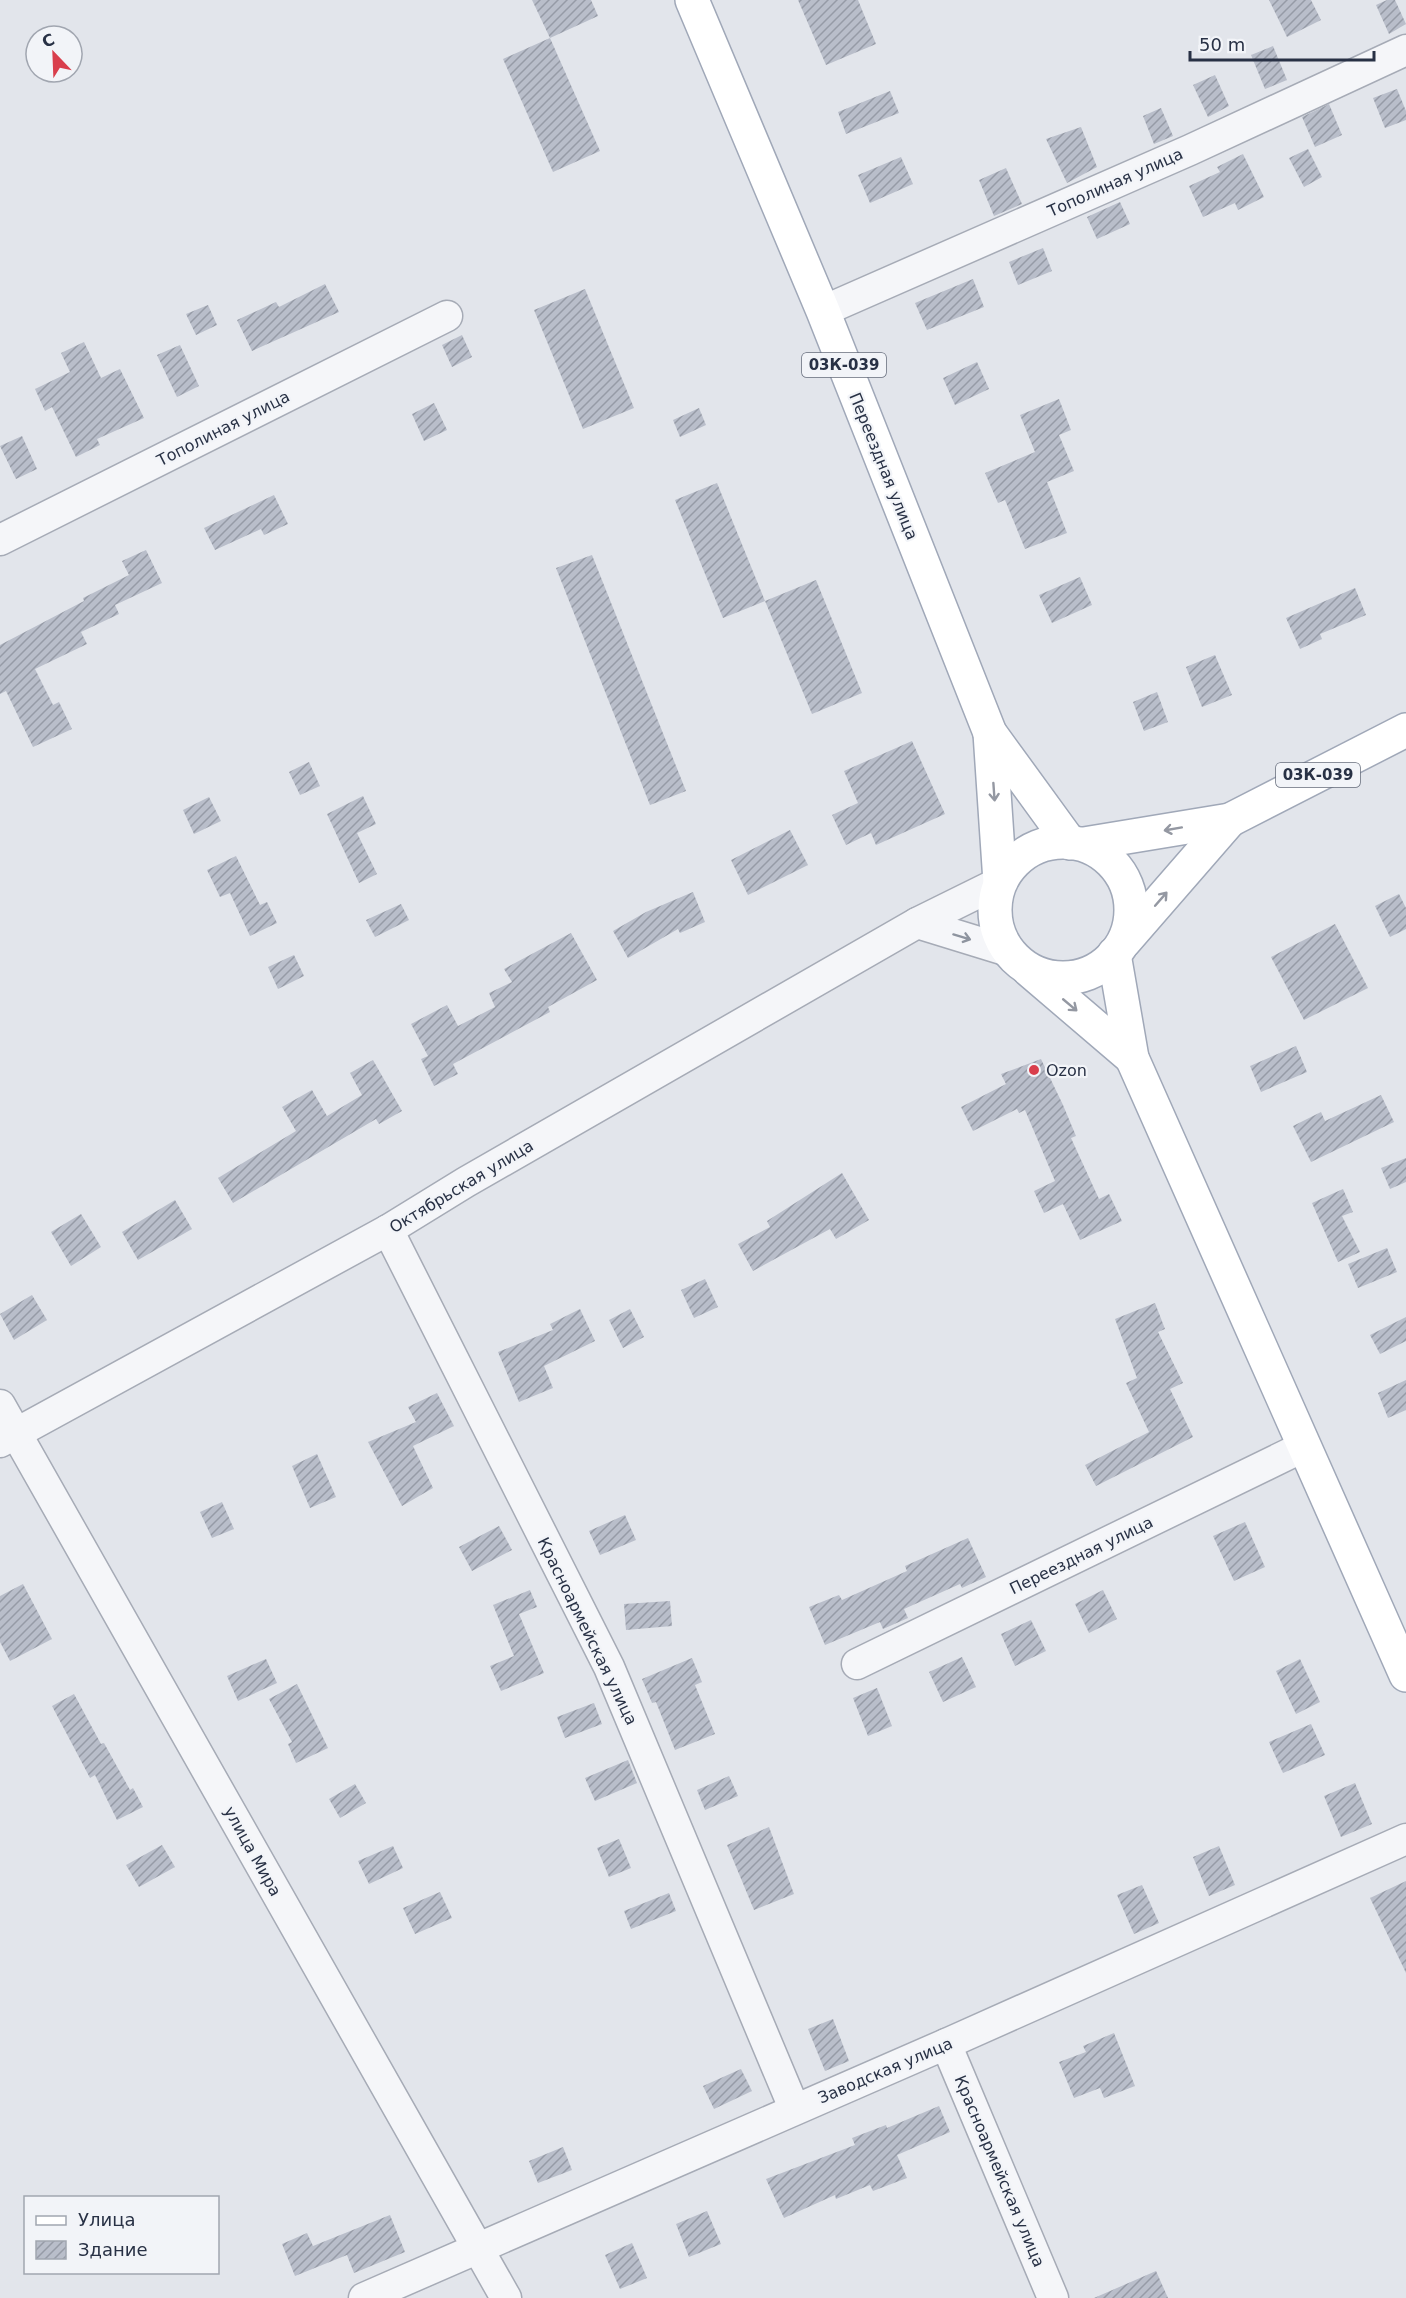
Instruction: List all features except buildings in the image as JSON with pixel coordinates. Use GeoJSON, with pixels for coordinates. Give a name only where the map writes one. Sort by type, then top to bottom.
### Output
{"type":"FeatureCollection","features":[{"type":"Feature","properties":{"kind":"main road","name":"Переездная улица"},"geometry":{"type":"LineString","coordinates":[[692,0],[822,310],[990,734],[1077,844]]}},
{"type":"Feature","properties":{"kind":"main road","name":"03К-039"},"geometry":{"type":"LineString","coordinates":[[1077,844],[1230,820],[1406,730]]}},
{"type":"Feature","properties":{"kind":"main road","name":"Переездная улица"},"geometry":{"type":"LineString","coordinates":[[990,734],[1000,882]]}},
{"type":"Feature","properties":{"kind":"main road"},"geometry":{"type":"LineString","coordinates":[[1017,959],[1051,977],[1079,976],[1104,964],[1230,820]]}},
{"type":"Feature","properties":{"kind":"main road"},"geometry":{"type":"LineString","coordinates":[[1132,1058],[1017,959],[997,930],[994,906],[1000,882],[1020,856],[1051,842],[1077,844],[1110,860],[1127,885],[1131,915],[1118,949],[1132,1058],[1406,1675]]}},
{"type":"Feature","properties":{"kind":"street","name":"Тополиная улица"},"geometry":{"type":"LineString","coordinates":[[822,310],[1190,150],[1406,50]]}},
{"type":"Feature","properties":{"kind":"street","name":"Тополиная улица"},"geometry":{"type":"LineString","coordinates":[[0,540],[447,316]]}},
{"type":"Feature","properties":{"kind":"street","name":"Октябрьская улица"},"geometry":{"type":"LineString","coordinates":[[8,1437],[388,1230],[466,1182],[917,923],[1000,882]]}},
{"type":"Feature","properties":{"kind":"street"},"geometry":{"type":"LineString","coordinates":[[917,923],[1017,959]]}},
{"type":"Feature","properties":{"kind":"street","name":"Красноармейская улица"},"geometry":{"type":"LineString","coordinates":[[388,1230],[609,1667],[794,2108]]}},
{"type":"Feature","properties":{"kind":"street","name":"улица Мира"},"geometry":{"type":"LineString","coordinates":[[0,1405],[8,1437],[506,2298]]}},
{"type":"Feature","properties":{"kind":"street","name":"Переездная улица"},"geometry":{"type":"LineString","coordinates":[[857,1664],[1305,1446]]}},
{"type":"Feature","properties":{"kind":"street","name":"Заводская улица"},"geometry":{"type":"LineString","coordinates":[[363,2298],[794,2108],[946,2044],[1406,1839]]}},
{"type":"Feature","properties":{"kind":"street","name":"Красноармейская улица"},"geometry":{"type":"LineString","coordinates":[[946,2044],[1053,2298]]}},
{"type":"Feature","properties":{"kind":"place","name":"Ozon"},"geometry":{"type":"Point","coordinates":[1034,1070]}}]}
